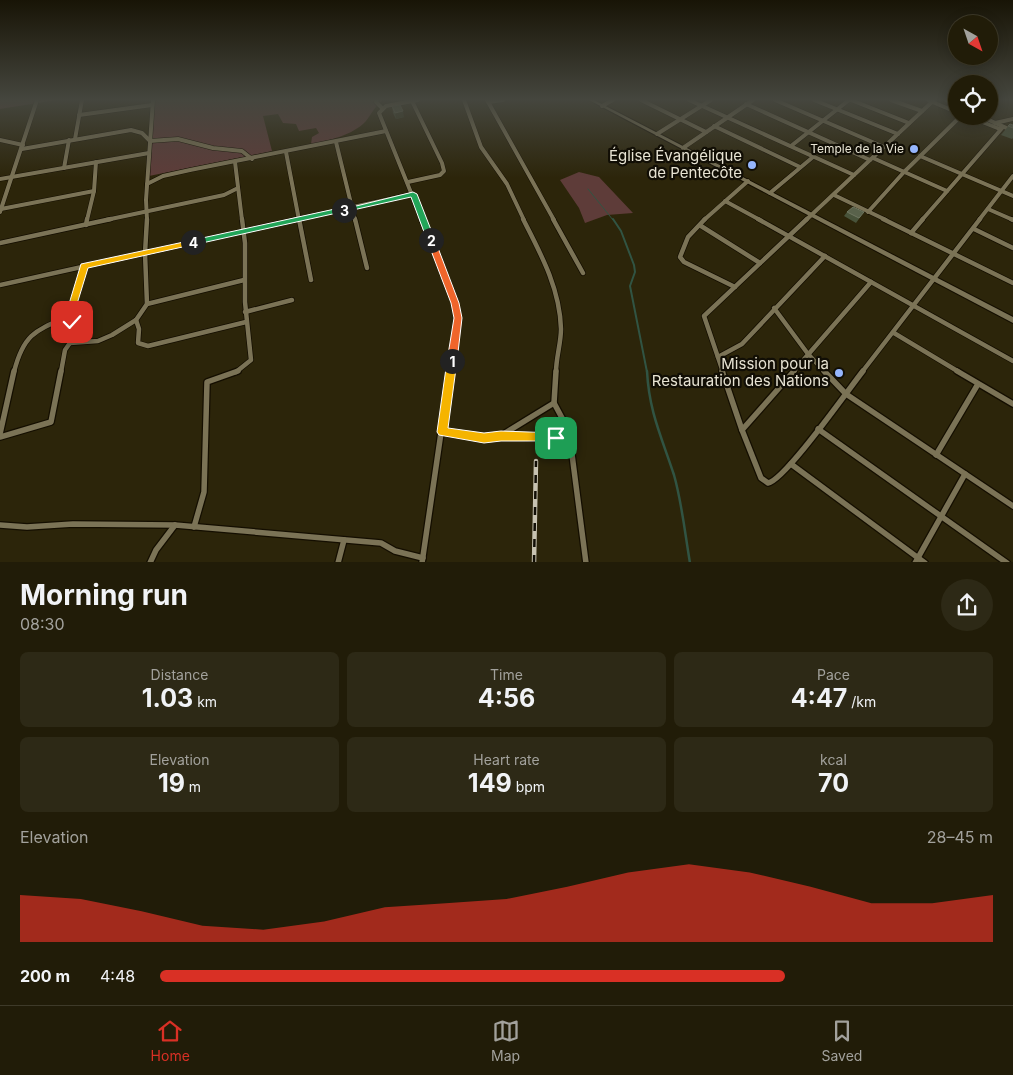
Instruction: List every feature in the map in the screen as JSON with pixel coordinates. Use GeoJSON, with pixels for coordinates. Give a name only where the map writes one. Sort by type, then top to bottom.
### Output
{"type":"FeatureCollection","features":[{"type":"Feature","properties":{"kind":"street"},"geometry":{"type":"LineString","coordinates":[[29,126],[1,210],[94,191]]}},
{"type":"Feature","properties":{"kind":"street"},"geometry":{"type":"LineString","coordinates":[[75,139],[77,126]]}},
{"type":"Feature","properties":{"kind":"street"},"geometry":{"type":"LineString","coordinates":[[70,344],[98,341],[127,327],[136,320],[147,304],[145,253],[151,126]]}},
{"type":"Feature","properties":{"kind":"street"},"geometry":{"type":"LineString","coordinates":[[0,525],[27,527],[73,524],[175,525],[381,543],[395,551],[423,560],[458,318],[455,303],[413,194],[384,126]]}},
{"type":"Feature","properties":{"kind":"street"},"geometry":{"type":"LineString","coordinates":[[408,182],[440,175],[444,171],[424,126]]}},
{"type":"Feature","properties":{"kind":"street"},"geometry":{"type":"LineString","coordinates":[[473,126],[481,147],[507,184],[510,194],[541,254],[557,294],[561,330],[556,365],[554,403],[563,417],[570,437],[586,562]]}},
{"type":"Feature","properties":{"kind":"street"},"geometry":{"type":"LineString","coordinates":[[502,126],[583,273]]}},
{"type":"Feature","properties":{"kind":"street"},"geometry":{"type":"LineString","coordinates":[[642,126],[1013,320]]}},
{"type":"Feature","properties":{"kind":"street"},"geometry":{"type":"LineString","coordinates":[[657,134],[669,126]]}},
{"type":"Feature","properties":{"kind":"street"},"geometry":{"type":"LineString","coordinates":[[694,126],[706,132]]}},
{"type":"Feature","properties":{"kind":"street"},"geometry":{"type":"LineString","coordinates":[[683,148],[714,126]]}},
{"type":"Feature","properties":{"kind":"street"},"geometry":{"type":"LineString","coordinates":[[714,126],[800,167]]}},
{"type":"Feature","properties":{"kind":"street"},"geometry":{"type":"LineString","coordinates":[[747,126],[854,176]]}},
{"type":"Feature","properties":{"kind":"street"},"geometry":{"type":"LineString","coordinates":[[794,126],[947,191]]}},
{"type":"Feature","properties":{"kind":"street"},"geometry":{"type":"LineString","coordinates":[[791,146],[816,126]]}},
{"type":"Feature","properties":{"kind":"street"},"geometry":{"type":"LineString","coordinates":[[835,126],[884,147]]}},
{"type":"Feature","properties":{"kind":"street"},"geometry":{"type":"LineString","coordinates":[[879,126],[898,134]]}},
{"type":"Feature","properties":{"kind":"street"},"geometry":{"type":"LineString","coordinates":[[906,126],[704,316],[742,430],[761,478],[768,483],[774,482],[792,464],[1012,178]]}},
{"type":"Feature","properties":{"kind":"street"},"geometry":{"type":"LineString","coordinates":[[868,212],[904,172],[951,126]]}},
{"type":"Feature","properties":{"kind":"street"},"geometry":{"type":"LineString","coordinates":[[997,126],[1013,131]]}},
{"type":"Feature","properties":{"kind":"street"},"geometry":{"type":"LineString","coordinates":[[911,233],[1002,128]]}},
{"type":"Feature","properties":{"kind":"street"},"geometry":{"type":"LineString","coordinates":[[0,140],[22,147],[131,130],[142,133],[150,142]]}},
{"type":"Feature","properties":{"kind":"street"},"geometry":{"type":"LineString","coordinates":[[147,184],[163,176],[386,131]]}},
{"type":"Feature","properties":{"kind":"street"},"geometry":{"type":"LineString","coordinates":[[150,142],[170,139],[184,140],[219,149],[242,151],[252,158]]}},
{"type":"Feature","properties":{"kind":"street"},"geometry":{"type":"LineString","coordinates":[[64,168],[69,140]]}},
{"type":"Feature","properties":{"kind":"street"},"geometry":{"type":"LineString","coordinates":[[336,142],[367,268]]}},
{"type":"Feature","properties":{"kind":"street"},"geometry":{"type":"LineString","coordinates":[[286,152],[311,280]]}},
{"type":"Feature","properties":{"kind":"street"},"geometry":{"type":"LineString","coordinates":[[0,179],[149,153]]}},
{"type":"Feature","properties":{"kind":"street"},"geometry":{"type":"LineString","coordinates":[[770,193],[813,156]]}},
{"type":"Feature","properties":{"kind":"street"},"geometry":{"type":"LineString","coordinates":[[920,156],[1013,196]]}},
{"type":"Feature","properties":{"kind":"street"},"geometry":{"type":"LineString","coordinates":[[86,225],[94,191],[96,162]]}},
{"type":"Feature","properties":{"kind":"street"},"geometry":{"type":"LineString","coordinates":[[194,527],[204,492],[207,382],[238,372],[245,368],[251,360],[245,312],[246,240],[243,231],[235,162]]}},
{"type":"Feature","properties":{"kind":"street"},"geometry":{"type":"LineString","coordinates":[[735,287],[681,260],[680,257],[688,237],[701,226],[712,212],[748,181]]}},
{"type":"Feature","properties":{"kind":"street"},"geometry":{"type":"LineString","coordinates":[[0,243],[224,195],[238,188]]}},
{"type":"Feature","properties":{"kind":"street"},"geometry":{"type":"LineString","coordinates":[[0,285],[413,194]]}},
{"type":"Feature","properties":{"kind":"street"},"geometry":{"type":"LineString","coordinates":[[834,195],[1013,283]]}},
{"type":"Feature","properties":{"kind":"street"},"geometry":{"type":"LineString","coordinates":[[725,200],[1013,361]]}},
{"type":"Feature","properties":{"kind":"street"},"geometry":{"type":"LineString","coordinates":[[988,209],[1013,220]]}},
{"type":"Feature","properties":{"kind":"street"},"geometry":{"type":"LineString","coordinates":[[701,226],[760,263]]}},
{"type":"Feature","properties":{"kind":"street"},"geometry":{"type":"LineString","coordinates":[[974,229],[1013,248]]}},
{"type":"Feature","properties":{"kind":"street"},"geometry":{"type":"LineString","coordinates":[[718,357],[742,344],[825,256]]}},
{"type":"Feature","properties":{"kind":"street"},"geometry":{"type":"LineString","coordinates":[[72,315],[40,329],[25,341],[17,362],[0,436],[51,422],[65,350],[70,344],[75,293],[84,266]]}},
{"type":"Feature","properties":{"kind":"street"},"geometry":{"type":"LineString","coordinates":[[147,304],[244,280]]}},
{"type":"Feature","properties":{"kind":"street"},"geometry":{"type":"LineString","coordinates":[[742,430],[871,282]]}},
{"type":"Feature","properties":{"kind":"street"},"geometry":{"type":"LineString","coordinates":[[245,312],[292,300]]}},
{"type":"Feature","properties":{"kind":"street"},"geometry":{"type":"LineString","coordinates":[[774,308],[808,354],[846,394],[1013,506]]}},
{"type":"Feature","properties":{"kind":"street"},"geometry":{"type":"LineString","coordinates":[[136,320],[139,334],[138,343],[148,346],[246,322]]}},
{"type":"Feature","properties":{"kind":"street"},"geometry":{"type":"LineString","coordinates":[[894,333],[1013,404]]}},
{"type":"Feature","properties":{"kind":"street"},"geometry":{"type":"LineString","coordinates":[[936,455],[978,384]]}},
{"type":"Feature","properties":{"kind":"street"},"geometry":{"type":"LineString","coordinates":[[501,436],[554,403]]}},
{"type":"Feature","properties":{"kind":"street"},"geometry":{"type":"LineString","coordinates":[[818,429],[1006,562]]}},
{"type":"Feature","properties":{"kind":"street"},"geometry":{"type":"LineString","coordinates":[[442,432],[484,438],[501,436],[535,438],[570,437]]}},
{"type":"Feature","properties":{"kind":"street"},"geometry":{"type":"LineString","coordinates":[[792,464],[917,560],[925,562]]}},
{"type":"Feature","properties":{"kind":"street"},"geometry":{"type":"LineString","coordinates":[[917,560],[965,474]]}},
{"type":"Feature","properties":{"kind":"street"},"geometry":{"type":"LineString","coordinates":[[150,562],[160,543],[175,525]]}},
{"type":"Feature","properties":{"kind":"street"},"geometry":{"type":"LineString","coordinates":[[338,562],[344,540]]}},
{"type":"Feature","properties":{"kind":"shaded area"},"geometry":{"type":"Polygon","coordinates":[[[152,126],[266,126],[272,151],[149,176],[152,126]]]}},
{"type":"Feature","properties":{"kind":"shaded area"},"geometry":{"type":"Polygon","coordinates":[[[297,126],[360,126],[340,137],[311,144],[312,137],[319,133],[316,128],[299,131],[297,126]]]}},
{"type":"Feature","properties":{"kind":"shaded area"},"geometry":{"type":"Polygon","coordinates":[[[579,172],[599,177],[633,213],[607,215],[585,223],[579,208],[560,180],[579,172]]]}},
{"type":"Feature","properties":{"kind":"building"},"geometry":{"type":"Polygon","coordinates":[[[853,207],[864,212],[859,218],[847,212],[853,207]]]}},
{"type":"Feature","properties":{"kind":"waterway"},"geometry":{"type":"LineString","coordinates":[[588,189],[613,220]]}},
{"type":"Feature","properties":{"kind":"waterway"},"geometry":{"type":"LineString","coordinates":[[613,219],[621,231],[634,265],[635,272],[630,286],[647,372]]}},
{"type":"Feature","properties":{"kind":"waterway"},"geometry":{"type":"LineString","coordinates":[[647,371],[653,412],[677,486],[690,562]]}},
{"type":"Feature","properties":{"kind":"railway"},"geometry":{"type":"LineString","coordinates":[[534,562],[536,461]]}},
{"type":"Feature","properties":{"kind":"place","name":"Temple de la Vie"},"geometry":{"type":"Point","coordinates":[914,149]}},
{"type":"Feature","properties":{"kind":"place","name":"Église Évangélique de Pentecôte"},"geometry":{"type":"Point","coordinates":[752,165]}},
{"type":"Feature","properties":{"kind":"place","name":"Mission pour la Restauration des Nations"},"geometry":{"type":"Point","coordinates":[839,373]}},
{"type":"Feature","properties":{"kind":"route"},"geometry":{"type":"LineString","coordinates":[[72,322],[75,293],[84,266],[413,194],[455,303],[458,318],[442,432],[484,438],[501,436],[556,438]]}}]}
